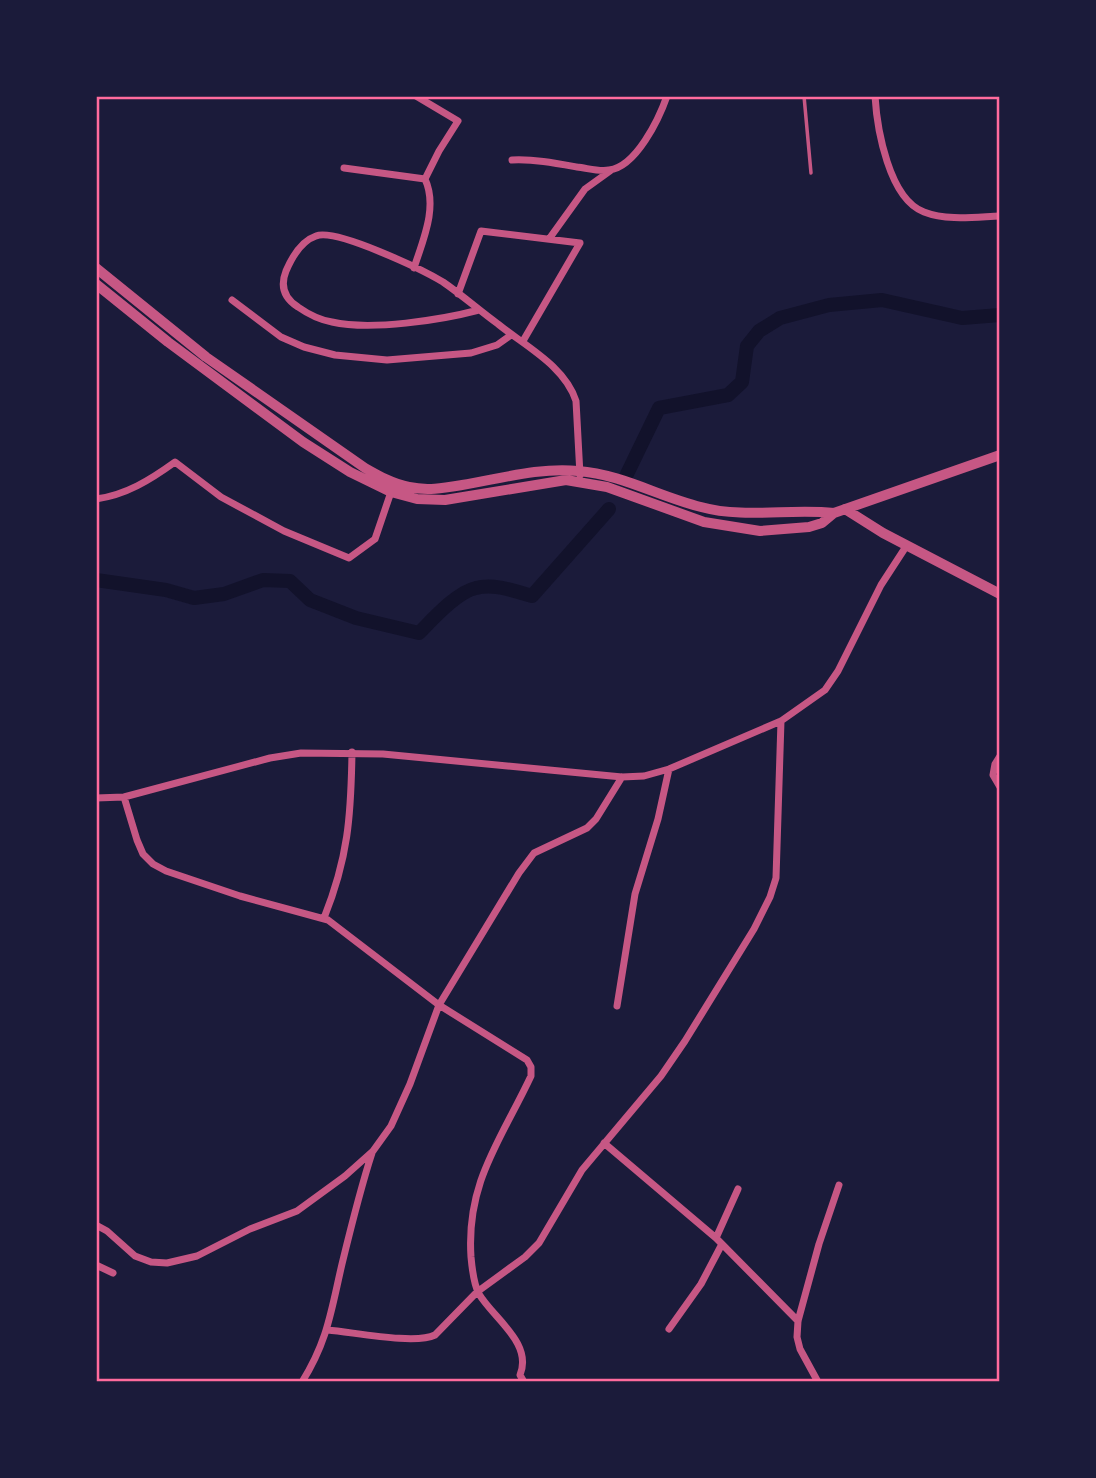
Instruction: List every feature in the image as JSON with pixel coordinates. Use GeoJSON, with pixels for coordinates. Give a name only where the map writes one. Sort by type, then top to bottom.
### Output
{"type":"FeatureCollection","features":[{"type":"Feature","properties":{"kind":"street"},"geometry":{"type":"LineString","coordinates":[[416,96],[458,121],[425,179]]}},
{"type":"Feature","properties":{"kind":"street"},"geometry":{"type":"LineString","coordinates":[[549,239],[585,189],[621,166],[654,130],[667,96]]}},
{"type":"Feature","properties":{"kind":"street"},"geometry":{"type":"LineString","coordinates":[[875,96],[878,133],[884,151],[904,197],[913,207],[926,213],[958,218],[1000,216]]}},
{"type":"Feature","properties":{"kind":"street"},"geometry":{"type":"LineString","coordinates":[[512,160],[611,170]]}},
{"type":"Feature","properties":{"kind":"street"},"geometry":{"type":"LineString","coordinates":[[344,168],[425,179]]}},
{"type":"Feature","properties":{"kind":"street"},"geometry":{"type":"LineString","coordinates":[[414,268],[428,216],[431,192],[425,179]]}},
{"type":"Feature","properties":{"kind":"street"},"geometry":{"type":"LineString","coordinates":[[458,294],[481,231],[580,243],[523,341]]}},
{"type":"Feature","properties":{"kind":"street"},"geometry":{"type":"LineString","coordinates":[[479,310],[420,321],[332,323],[296,306],[283,289],[286,271],[298,249],[316,235],[328,234],[366,246],[442,282],[479,310],[511,335],[523,341],[563,377],[573,391],[576,401],[580,483]]}},
{"type":"Feature","properties":{"kind":"street"},"geometry":{"type":"LineString","coordinates":[[96,268],[206,357],[365,468],[390,481],[410,488],[432,490],[553,471],[580,471],[611,477],[703,508],[763,514],[839,511],[1000,594]]}},
{"type":"Feature","properties":{"kind":"street"},"geometry":{"type":"LineString","coordinates":[[96,284],[283,428],[350,472],[391,492],[417,499],[445,500],[566,480],[607,487],[704,522],[760,531],[809,527],[822,523],[839,511],[1000,455]]}},
{"type":"Feature","properties":{"kind":"street"},"geometry":{"type":"LineString","coordinates":[[232,300],[281,337],[304,347],[335,355],[387,360],[471,353],[497,345],[511,335]]}},
{"type":"Feature","properties":{"kind":"street"},"geometry":{"type":"LineString","coordinates":[[96,499],[117,496],[156,476],[175,462],[231,503],[284,531],[349,558],[375,539],[391,492]]}},
{"type":"Feature","properties":{"kind":"street"},"geometry":{"type":"LineString","coordinates":[[96,798],[124,797],[301,752],[352,752],[622,777],[644,776],[669,769],[781,722],[825,690],[838,671],[881,585],[907,545]]}},
{"type":"Feature","properties":{"kind":"street"},"geometry":{"type":"LineString","coordinates":[[328,1330],[408,1339],[429,1338],[477,1292],[526,1257],[539,1243],[567,1193],[604,1143],[653,1086],[685,1041],[754,929],[770,897],[776,878],[781,722]]}},
{"type":"Feature","properties":{"kind":"street"},"geometry":{"type":"LineString","coordinates":[[324,918],[338,883],[345,853],[351,807],[352,752]]}},
{"type":"Feature","properties":{"kind":"street"},"geometry":{"type":"LineString","coordinates":[[1000,756],[993,775],[1000,787]]}},
{"type":"Feature","properties":{"kind":"street"},"geometry":{"type":"LineString","coordinates":[[617,1006],[635,894],[658,819],[669,769]]}},
{"type":"Feature","properties":{"kind":"street"},"geometry":{"type":"LineString","coordinates":[[96,1225],[107,1231],[135,1256],[151,1262],[167,1263],[197,1256],[250,1229],[297,1211],[345,1176],[373,1151],[391,1126],[410,1084],[439,1005],[528,860],[541,849],[575,836],[587,828],[596,819],[622,777]]}},
{"type":"Feature","properties":{"kind":"street"},"geometry":{"type":"LineString","coordinates":[[124,797],[137,840],[143,853],[153,864],[166,871],[240,895],[324,918],[439,1005],[527,1060],[531,1067],[531,1076],[490,1153],[472,1212],[471,1260],[477,1292],[520,1347],[525,1364],[520,1375],[522,1381]]}},
{"type":"Feature","properties":{"kind":"street"},"geometry":{"type":"LineString","coordinates":[[604,1143],[719,1241],[798,1321]]}},
{"type":"Feature","properties":{"kind":"street"},"geometry":{"type":"LineString","coordinates":[[302,1382],[317,1358],[328,1330],[359,1194],[373,1151]]}},
{"type":"Feature","properties":{"kind":"street"},"geometry":{"type":"LineString","coordinates":[[818,1382],[800,1349],[797,1337],[798,1321],[819,1244],[839,1185]]}},
{"type":"Feature","properties":{"kind":"street"},"geometry":{"type":"LineString","coordinates":[[669,1329],[701,1284],[738,1189]]}},
{"type":"Feature","properties":{"kind":"street"},"geometry":{"type":"LineString","coordinates":[[96,1265],[113,1273]]}},
{"type":"Feature","properties":{"kind":"lane"},"geometry":{"type":"LineString","coordinates":[[804,96],[811,173]]}},
{"type":"Feature","properties":{"kind":"waterway"},"geometry":{"type":"LineString","coordinates":[[627,474],[659,408],[728,395],[742,382],[747,346],[759,331],[780,318],[829,305],[882,300],[962,318],[1000,315]]}},
{"type":"Feature","properties":{"kind":"waterway"},"geometry":{"type":"LineString","coordinates":[[96,580],[166,590],[194,598],[224,594],[263,580],[290,581],[310,600],[356,618],[419,633],[453,600],[476,588],[497,587],[532,596],[609,509]]}}]}
